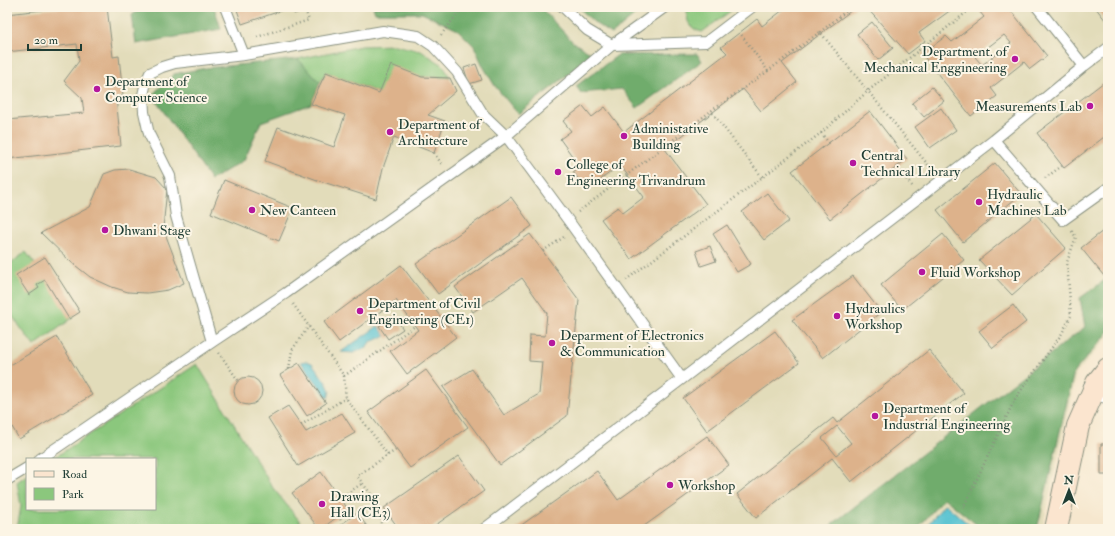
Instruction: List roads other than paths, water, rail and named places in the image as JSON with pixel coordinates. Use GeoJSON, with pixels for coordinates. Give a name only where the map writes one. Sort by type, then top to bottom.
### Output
{"type":"FeatureCollection","features":[{"type":"Feature","properties":{"kind":"street"},"geometry":{"type":"LineString","coordinates":[[1056,529],[1078,426],[1101,391],[1108,370]]}},
{"type":"Feature","properties":{"kind":"lane"},"geometry":{"type":"LineString","coordinates":[[225,7],[244,55]]}},
{"type":"Feature","properties":{"kind":"lane"},"geometry":{"type":"LineString","coordinates":[[563,7],[587,30],[612,45],[706,42],[752,7]]}},
{"type":"Feature","properties":{"kind":"lane"},"geometry":{"type":"LineString","coordinates":[[41,458],[286,293],[506,136],[612,45],[665,7]]}},
{"type":"Feature","properties":{"kind":"lane"},"geometry":{"type":"LineString","coordinates":[[1037,7],[1084,66]]}},
{"type":"Feature","properties":{"kind":"lane"},"geometry":{"type":"LineString","coordinates":[[212,342],[176,216],[170,176],[149,134],[144,112],[143,95],[150,73],[175,63],[244,55],[383,31],[418,36],[433,46],[457,72],[482,114],[506,136],[682,379]]}},
{"type":"Feature","properties":{"kind":"lane"},"geometry":{"type":"LineString","coordinates":[[484,529],[994,140],[1108,48]]}},
{"type":"Feature","properties":{"kind":"lane"},"geometry":{"type":"LineString","coordinates":[[994,140],[1063,220],[1108,188]]}},
{"type":"Feature","properties":{"kind":"lane"},"geometry":{"type":"LineString","coordinates":[[7,480],[26,469]]}},
{"type":"Feature","properties":{"kind":"water"},"geometry":{"type":"Polygon","coordinates":[[[378,326],[386,336],[370,342],[366,348],[353,353],[341,352],[378,326]]]}},
{"type":"Feature","properties":{"kind":"water"},"geometry":{"type":"Polygon","coordinates":[[[306,361],[312,363],[327,384],[330,391],[328,398],[301,362],[306,361]]]}},
{"type":"Feature","properties":{"kind":"water"},"geometry":{"type":"Polygon","coordinates":[[[945,504],[974,529],[924,529],[945,504]]]}},
{"type":"Feature","properties":{"kind":"place","name":"Department. of Mechanical Enggineering"},"geometry":{"type":"Point","coordinates":[1015,59]}},
{"type":"Feature","properties":{"kind":"place","name":"Department of Computer Science"},"geometry":{"type":"Point","coordinates":[97,89]}},
{"type":"Feature","properties":{"kind":"place","name":"Measurements Lab"},"geometry":{"type":"Point","coordinates":[1090,106]}},
{"type":"Feature","properties":{"kind":"place","name":"Department of Architecture"},"geometry":{"type":"Point","coordinates":[390,132]}},
{"type":"Feature","properties":{"kind":"place","name":"Administative Building"},"geometry":{"type":"Point","coordinates":[624,136]}},
{"type":"Feature","properties":{"kind":"place","name":"Central Technical Library"},"geometry":{"type":"Point","coordinates":[853,163]}},
{"type":"Feature","properties":{"kind":"place","name":"College of Engineering Trivandrum"},"geometry":{"type":"Point","coordinates":[558,172]}},
{"type":"Feature","properties":{"kind":"place","name":"Hydraulic Machines Lab"},"geometry":{"type":"Point","coordinates":[979,202]}},
{"type":"Feature","properties":{"kind":"place","name":"New Canteen"},"geometry":{"type":"Point","coordinates":[252,210]}},
{"type":"Feature","properties":{"kind":"place","name":"Dhwani Stage"},"geometry":{"type":"Point","coordinates":[105,230]}},
{"type":"Feature","properties":{"kind":"place","name":"Fluid Workshop"},"geometry":{"type":"Point","coordinates":[922,272]}},
{"type":"Feature","properties":{"kind":"place","name":"Department of Civil Engineering (CE1)"},"geometry":{"type":"Point","coordinates":[360,311]}},
{"type":"Feature","properties":{"kind":"place","name":"Hydraulics Workshop"},"geometry":{"type":"Point","coordinates":[837,316]}},
{"type":"Feature","properties":{"kind":"place","name":"Deparment of Electronics & Communication"},"geometry":{"type":"Point","coordinates":[552,343]}},
{"type":"Feature","properties":{"kind":"place","name":"Department of Industrial Engineering"},"geometry":{"type":"Point","coordinates":[875,416]}},
{"type":"Feature","properties":{"kind":"place","name":"Workshop"},"geometry":{"type":"Point","coordinates":[670,485]}},
{"type":"Feature","properties":{"kind":"place","name":"Drawing Hall (CE3)"},"geometry":{"type":"Point","coordinates":[322,504]}}]}
